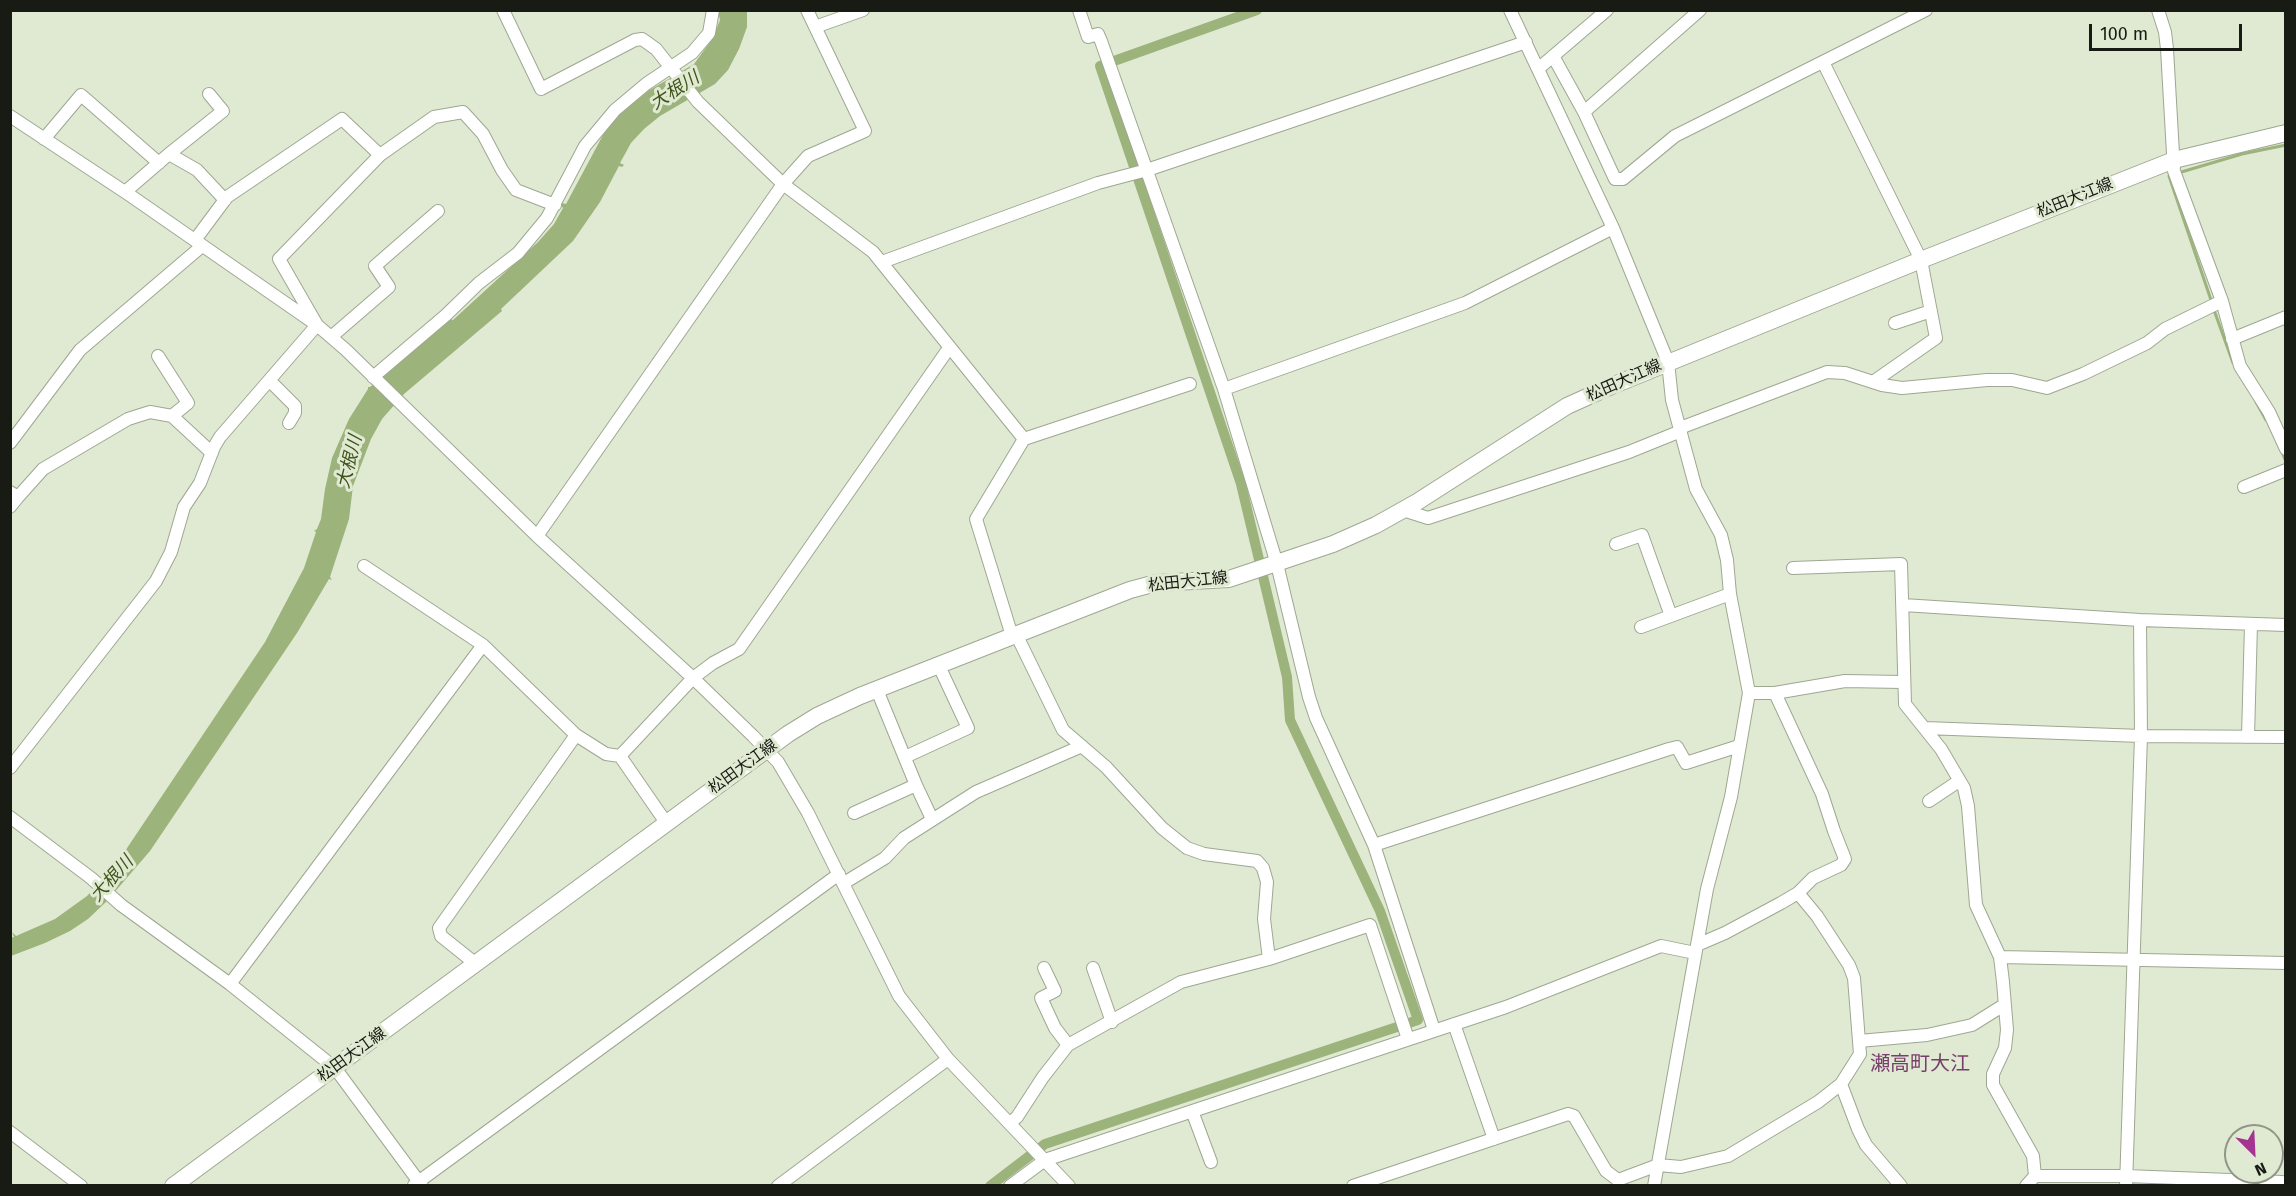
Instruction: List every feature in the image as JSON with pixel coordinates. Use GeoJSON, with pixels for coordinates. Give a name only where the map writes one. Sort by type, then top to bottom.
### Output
{"type":"FeatureCollection","features":[{"type":"Feature","properties":{"kind":"main road","name":"松田大江線"},"geometry":{"type":"LineString","coordinates":[[173,1185],[817,716],[1130,590],[1156,583],[1229,579],[1333,544],[1403,510],[1567,406],[1668,362],[2174,160],[2286,133]]}},
{"type":"Feature","properties":{"kind":"street"},"geometry":{"type":"LineString","coordinates":[[503,10],[541,89],[635,40],[642,39],[656,49],[698,102],[783,184],[873,252],[1024,439]]}},
{"type":"Feature","properties":{"kind":"street"},"geometry":{"type":"LineString","coordinates":[[373,377],[446,315],[479,283],[518,253],[547,218],[585,146],[608,119],[646,84],[672,69],[692,52],[709,33],[712,10]]}},
{"type":"Feature","properties":{"kind":"street"},"geometry":{"type":"LineString","coordinates":[[537,536],[783,184],[808,156],[865,131],[807,10]]}},
{"type":"Feature","properties":{"kind":"street"},"geometry":{"type":"LineString","coordinates":[[815,27],[863,10]]}},
{"type":"Feature","properties":{"kind":"street"},"geometry":{"type":"LineString","coordinates":[[1079,10],[1088,37],[1098,34],[1148,170],[1224,389],[1316,718],[1374,845],[1434,1030]]}},
{"type":"Feature","properties":{"kind":"street"},"geometry":{"type":"LineString","coordinates":[[1510,10],[1613,228],[1668,362],[1672,400],[1696,489],[1720,535],[1728,560],[1730,594],[1749,693],[1731,797],[1707,889],[1654,1185]]}},
{"type":"Feature","properties":{"kind":"street"},"geometry":{"type":"LineString","coordinates":[[1538,69],[1607,10]]}},
{"type":"Feature","properties":{"kind":"street"},"geometry":{"type":"LineString","coordinates":[[1584,112],[1700,10]]}},
{"type":"Feature","properties":{"kind":"street"},"geometry":{"type":"LineString","coordinates":[[1553,56],[1584,112],[1615,180],[1623,178],[1675,136],[1926,10]]}},
{"type":"Feature","properties":{"kind":"street"},"geometry":{"type":"LineString","coordinates":[[2158,10],[2165,32],[2167,49],[2174,171],[2222,301],[2240,366],[2269,412],[2286,449]]}},
{"type":"Feature","properties":{"kind":"street"},"geometry":{"type":"LineString","coordinates":[[882,262],[1098,183],[1148,170],[1526,42]]}},
{"type":"Feature","properties":{"kind":"street"},"geometry":{"type":"LineString","coordinates":[[1823,62],[1922,260],[1936,338],[1873,382]]}},
{"type":"Feature","properties":{"kind":"street"},"geometry":{"type":"LineString","coordinates":[[125,192],[169,153],[224,111],[209,94]]}},
{"type":"Feature","properties":{"kind":"street"},"geometry":{"type":"LineString","coordinates":[[44,138],[81,95],[159,163]]}},
{"type":"Feature","properties":{"kind":"street"},"geometry":{"type":"LineString","coordinates":[[317,325],[279,259],[380,155],[435,117],[463,112],[483,134],[502,170],[516,190],[555,205]]}},
{"type":"Feature","properties":{"kind":"street"},"geometry":{"type":"LineString","coordinates":[[10,116],[125,192],[317,325],[537,536],[693,678],[778,762],[841,879],[899,996],[948,1059],[1069,1185]]}},
{"type":"Feature","properties":{"kind":"street"},"geometry":{"type":"LineString","coordinates":[[10,443],[80,350],[199,243],[225,200],[342,119],[380,155]]}},
{"type":"Feature","properties":{"kind":"street"},"geometry":{"type":"LineString","coordinates":[[169,153],[197,170],[225,200]]}},
{"type":"Feature","properties":{"kind":"street"},"geometry":{"type":"LineString","coordinates":[[331,337],[389,287],[375,266],[438,211]]}},
{"type":"Feature","properties":{"kind":"street"},"geometry":{"type":"LineString","coordinates":[[1224,389],[1465,303],[1613,228]]}},
{"type":"Feature","properties":{"kind":"street"},"geometry":{"type":"LineString","coordinates":[[1403,510],[1428,518],[1629,452],[1827,372],[1845,373],[1902,388],[1987,380],[2012,380],[2047,388],[2147,343],[2165,329],[2222,301]]}},
{"type":"Feature","properties":{"kind":"street"},"geometry":{"type":"LineString","coordinates":[[1895,323],[1931,311]]}},
{"type":"Feature","properties":{"kind":"street"},"geometry":{"type":"LineString","coordinates":[[2232,339],[2286,316]]}},
{"type":"Feature","properties":{"kind":"street"},"geometry":{"type":"LineString","coordinates":[[10,768],[156,581],[171,552],[184,507],[203,477],[220,437],[317,325]]}},
{"type":"Feature","properties":{"kind":"street"},"geometry":{"type":"LineString","coordinates":[[620,756],[693,678],[713,663],[739,649],[949,348]]}},
{"type":"Feature","properties":{"kind":"street"},"geometry":{"type":"LineString","coordinates":[[158,356],[188,403],[172,416]]}},
{"type":"Feature","properties":{"kind":"street"},"geometry":{"type":"LineString","coordinates":[[270,381],[295,406],[295,413],[289,423]]}},
{"type":"Feature","properties":{"kind":"street"},"geometry":{"type":"LineString","coordinates":[[1190,384],[1024,439],[976,519],[1015,635],[1063,730],[1106,767],[1162,828],[1187,848],[1203,854],[1257,861],[1263,868],[1267,882],[1264,920],[1269,959]]}},
{"type":"Feature","properties":{"kind":"street"},"geometry":{"type":"LineString","coordinates":[[13,499],[43,469],[128,419],[150,412],[172,416],[212,453]]}},
{"type":"Feature","properties":{"kind":"street"},"geometry":{"type":"LineString","coordinates":[[2244,487],[2286,470]]}},
{"type":"Feature","properties":{"kind":"street"},"geometry":{"type":"LineString","coordinates":[[1616,544],[1642,535],[1671,616]]}},
{"type":"Feature","properties":{"kind":"street"},"geometry":{"type":"LineString","coordinates":[[1793,568],[1901,564],[1902,682],[1905,704],[1941,749],[1959,781],[1968,806],[1976,905],[2000,957],[2007,1030],[2005,1048],[1993,1074],[1993,1085],[2033,1156],[2035,1176]]}},
{"type":"Feature","properties":{"kind":"street"},"geometry":{"type":"LineString","coordinates":[[364,566],[483,645],[576,735],[606,754],[620,756],[667,824]]}},
{"type":"Feature","properties":{"kind":"street"},"geometry":{"type":"LineString","coordinates":[[1641,627],[1730,594]]}},
{"type":"Feature","properties":{"kind":"street"},"geometry":{"type":"LineString","coordinates":[[1903,605],[2140,620],[2286,625]]}},
{"type":"Feature","properties":{"kind":"street"},"geometry":{"type":"LineString","coordinates":[[2126,1181],[2141,736],[2140,620]]}},
{"type":"Feature","properties":{"kind":"street"},"geometry":{"type":"LineString","coordinates":[[2248,737],[2251,624]]}},
{"type":"Feature","properties":{"kind":"street"},"geometry":{"type":"LineString","coordinates":[[230,984],[483,645]]}},
{"type":"Feature","properties":{"kind":"street"},"geometry":{"type":"LineString","coordinates":[[905,757],[968,728],[939,666]]}},
{"type":"Feature","properties":{"kind":"street"},"geometry":{"type":"LineString","coordinates":[[1749,693],[1775,693],[1845,681],[1902,682]]}},
{"type":"Feature","properties":{"kind":"street"},"geometry":{"type":"LineString","coordinates":[[877,690],[932,819]]}},
{"type":"Feature","properties":{"kind":"street"},"geometry":{"type":"LineString","coordinates":[[1010,1185],[1044,1159],[1454,1024],[1558,988],[1661,946],[1696,949],[1798,893],[1813,878],[1841,866],[1845,859],[1822,794],[1775,693]]}},
{"type":"Feature","properties":{"kind":"street"},"geometry":{"type":"LineString","coordinates":[[1924,728],[2141,736],[2286,738]]}},
{"type":"Feature","properties":{"kind":"street"},"geometry":{"type":"LineString","coordinates":[[476,964],[441,936],[439,928],[576,735]]}},
{"type":"Feature","properties":{"kind":"street"},"geometry":{"type":"LineString","coordinates":[[10,817],[92,879],[121,905],[230,984],[335,1068],[418,1184],[841,879],[885,858],[904,838],[976,792],[1082,746]]}},
{"type":"Feature","properties":{"kind":"street"},"geometry":{"type":"LineString","coordinates":[[1374,845],[1669,749],[1677,747],[1686,763],[1698,757],[1739,746]]}},
{"type":"Feature","properties":{"kind":"street"},"geometry":{"type":"LineString","coordinates":[[1929,801],[1959,781]]}},
{"type":"Feature","properties":{"kind":"street"},"geometry":{"type":"LineString","coordinates":[[854,813],[916,785]]}},
{"type":"Feature","properties":{"kind":"street"},"geometry":{"type":"LineString","coordinates":[[1353,1185],[1568,1114],[1574,1116],[1606,1171],[1619,1183],[1658,1165],[1681,1167],[1728,1156],[1818,1102],[1841,1084],[1860,1054],[1854,978],[1850,965],[1817,916],[1798,893]]}},
{"type":"Feature","properties":{"kind":"street"},"geometry":{"type":"LineString","coordinates":[[1010,1123],[1017,1117],[1043,1077],[1068,1045],[1181,982],[1269,959],[1370,925],[1408,1039]]}},
{"type":"Feature","properties":{"kind":"street"},"geometry":{"type":"LineString","coordinates":[[2000,957],[2286,963]]}},
{"type":"Feature","properties":{"kind":"street"},"geometry":{"type":"LineString","coordinates":[[1044,968],[1055,991],[1041,998],[1055,1028],[1068,1045]]}},
{"type":"Feature","properties":{"kind":"street"},"geometry":{"type":"LineString","coordinates":[[1093,968],[1112,1022]]}},
{"type":"Feature","properties":{"kind":"street"},"geometry":{"type":"LineString","coordinates":[[1859,1041],[1927,1035],[1972,1024],[2004,1005]]}},
{"type":"Feature","properties":{"kind":"street"},"geometry":{"type":"LineString","coordinates":[[1454,1024],[1494,1139]]}},
{"type":"Feature","properties":{"kind":"street"},"geometry":{"type":"LineString","coordinates":[[778,1185],[948,1059]]}},
{"type":"Feature","properties":{"kind":"street"},"geometry":{"type":"LineString","coordinates":[[1841,1084],[1866,1145],[1902,1185]]}},
{"type":"Feature","properties":{"kind":"street"},"geometry":{"type":"LineString","coordinates":[[1192,1111],[1210,1162]]}},
{"type":"Feature","properties":{"kind":"street"},"geometry":{"type":"LineString","coordinates":[[10,1132],[81,1185]]}},
{"type":"Feature","properties":{"kind":"street"},"geometry":{"type":"LineString","coordinates":[[2026,1185],[2035,1176],[2126,1181],[2224,1182]]}},
{"type":"Feature","properties":{"kind":"shaded area","name":"大根川"},"geometry":{"type":"Polygon","coordinates":[[[718,11],[747,11],[747,27],[728,70],[715,84],[660,116],[644,129],[631,143],[620,163],[624,165],[619,166],[600,202],[573,241],[501,309],[502,311],[404,394],[382,419],[371,439],[353,486],[349,519],[330,577],[332,580],[329,579],[297,633],[150,851],[107,901],[88,919],[70,931],[11,956],[10,938],[14,937],[12,932],[16,936],[55,919],[87,896],[115,866],[265,642],[304,568],[316,532],[314,531],[321,519],[332,458],[349,419],[368,387],[450,319],[453,320],[538,242],[554,224],[563,208],[560,204],[566,204],[614,119],[648,91],[694,64],[713,38],[720,20],[718,11]]]}},
{"type":"Feature","properties":{"kind":"waterway"},"geometry":{"type":"LineString","coordinates":[[990,1186],[1045,1144],[1418,1020],[1380,911],[1290,720],[1287,677],[1241,484],[1100,66],[1257,10]]}},
{"type":"Feature","properties":{"kind":"waterway"},"geometry":{"type":"LineString","coordinates":[[2178,173],[2242,154],[2286,145]]}},
{"type":"Feature","properties":{"kind":"waterway"},"geometry":{"type":"LineString","coordinates":[[2172,175],[2169,176],[2212,303]]}},
{"type":"Feature","properties":{"kind":"waterway"},"geometry":{"type":"LineString","coordinates":[[2214,310],[2233,363]]}},
{"type":"Feature","properties":{"kind":"waterway"},"geometry":{"type":"LineString","coordinates":[[2256,402],[2266,420]]}},
{"type":"Feature","properties":{"kind":"waterway"},"geometry":{"type":"LineString","coordinates":[[2282,452],[2286,462]]}},
{"type":"Feature","properties":{"kind":"district","name":"瀬高町大江"},"geometry":{"type":"Point","coordinates":[1920,1064]}}]}
